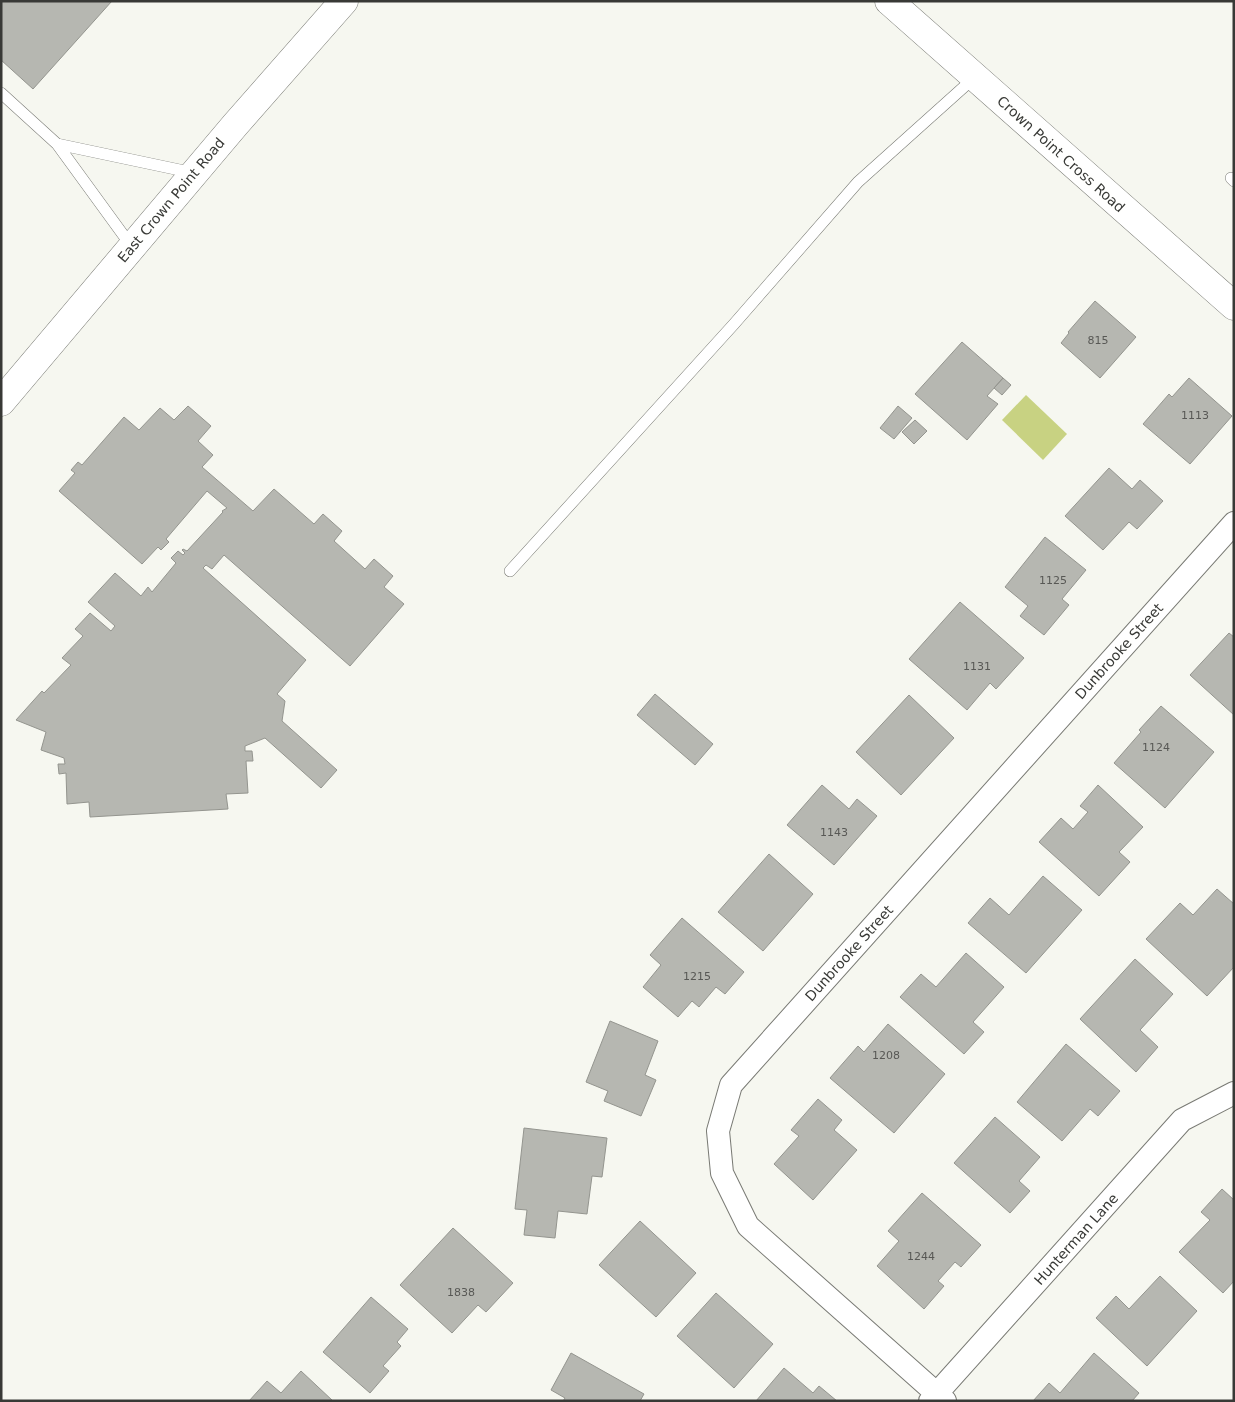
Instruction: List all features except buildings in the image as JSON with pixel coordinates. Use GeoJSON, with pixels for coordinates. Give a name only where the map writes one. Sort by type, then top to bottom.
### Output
{"type":"FeatureCollection","features":[{"type":"Feature","properties":{"kind":"street","name":"East Crown Point Road"},"geometry":{"type":"LineString","coordinates":[[1,402],[194,173],[344,1]]}},
{"type":"Feature","properties":{"kind":"street","name":"Crown Point Cross Road"},"geometry":{"type":"LineString","coordinates":[[889,1],[1234,306]]}},
{"type":"Feature","properties":{"kind":"street","name":"Dunbrooke Street"},"geometry":{"type":"LineString","coordinates":[[937,1398],[748,1226],[722,1173],[718,1131],[731,1085],[1234,523]]}},
{"type":"Feature","properties":{"kind":"street","name":"Hunterman Lane"},"geometry":{"type":"LineString","coordinates":[[937,1398],[1182,1120],[1234,1093]]}},
{"type":"Feature","properties":{"kind":"lane"},"geometry":{"type":"LineString","coordinates":[[510,571],[734,324],[858,182],[975,77]]}},
{"type":"Feature","properties":{"kind":"lane"},"geometry":{"type":"LineString","coordinates":[[1,93],[57,144],[132,247]]}},
{"type":"Feature","properties":{"kind":"lane"},"geometry":{"type":"LineString","coordinates":[[57,144],[194,173]]}},
{"type":"Feature","properties":{"kind":"green space"},"geometry":{"type":"Polygon","coordinates":[[[1026,395],[1067,434],[1043,460],[1002,420],[1026,395]]]}}]}
